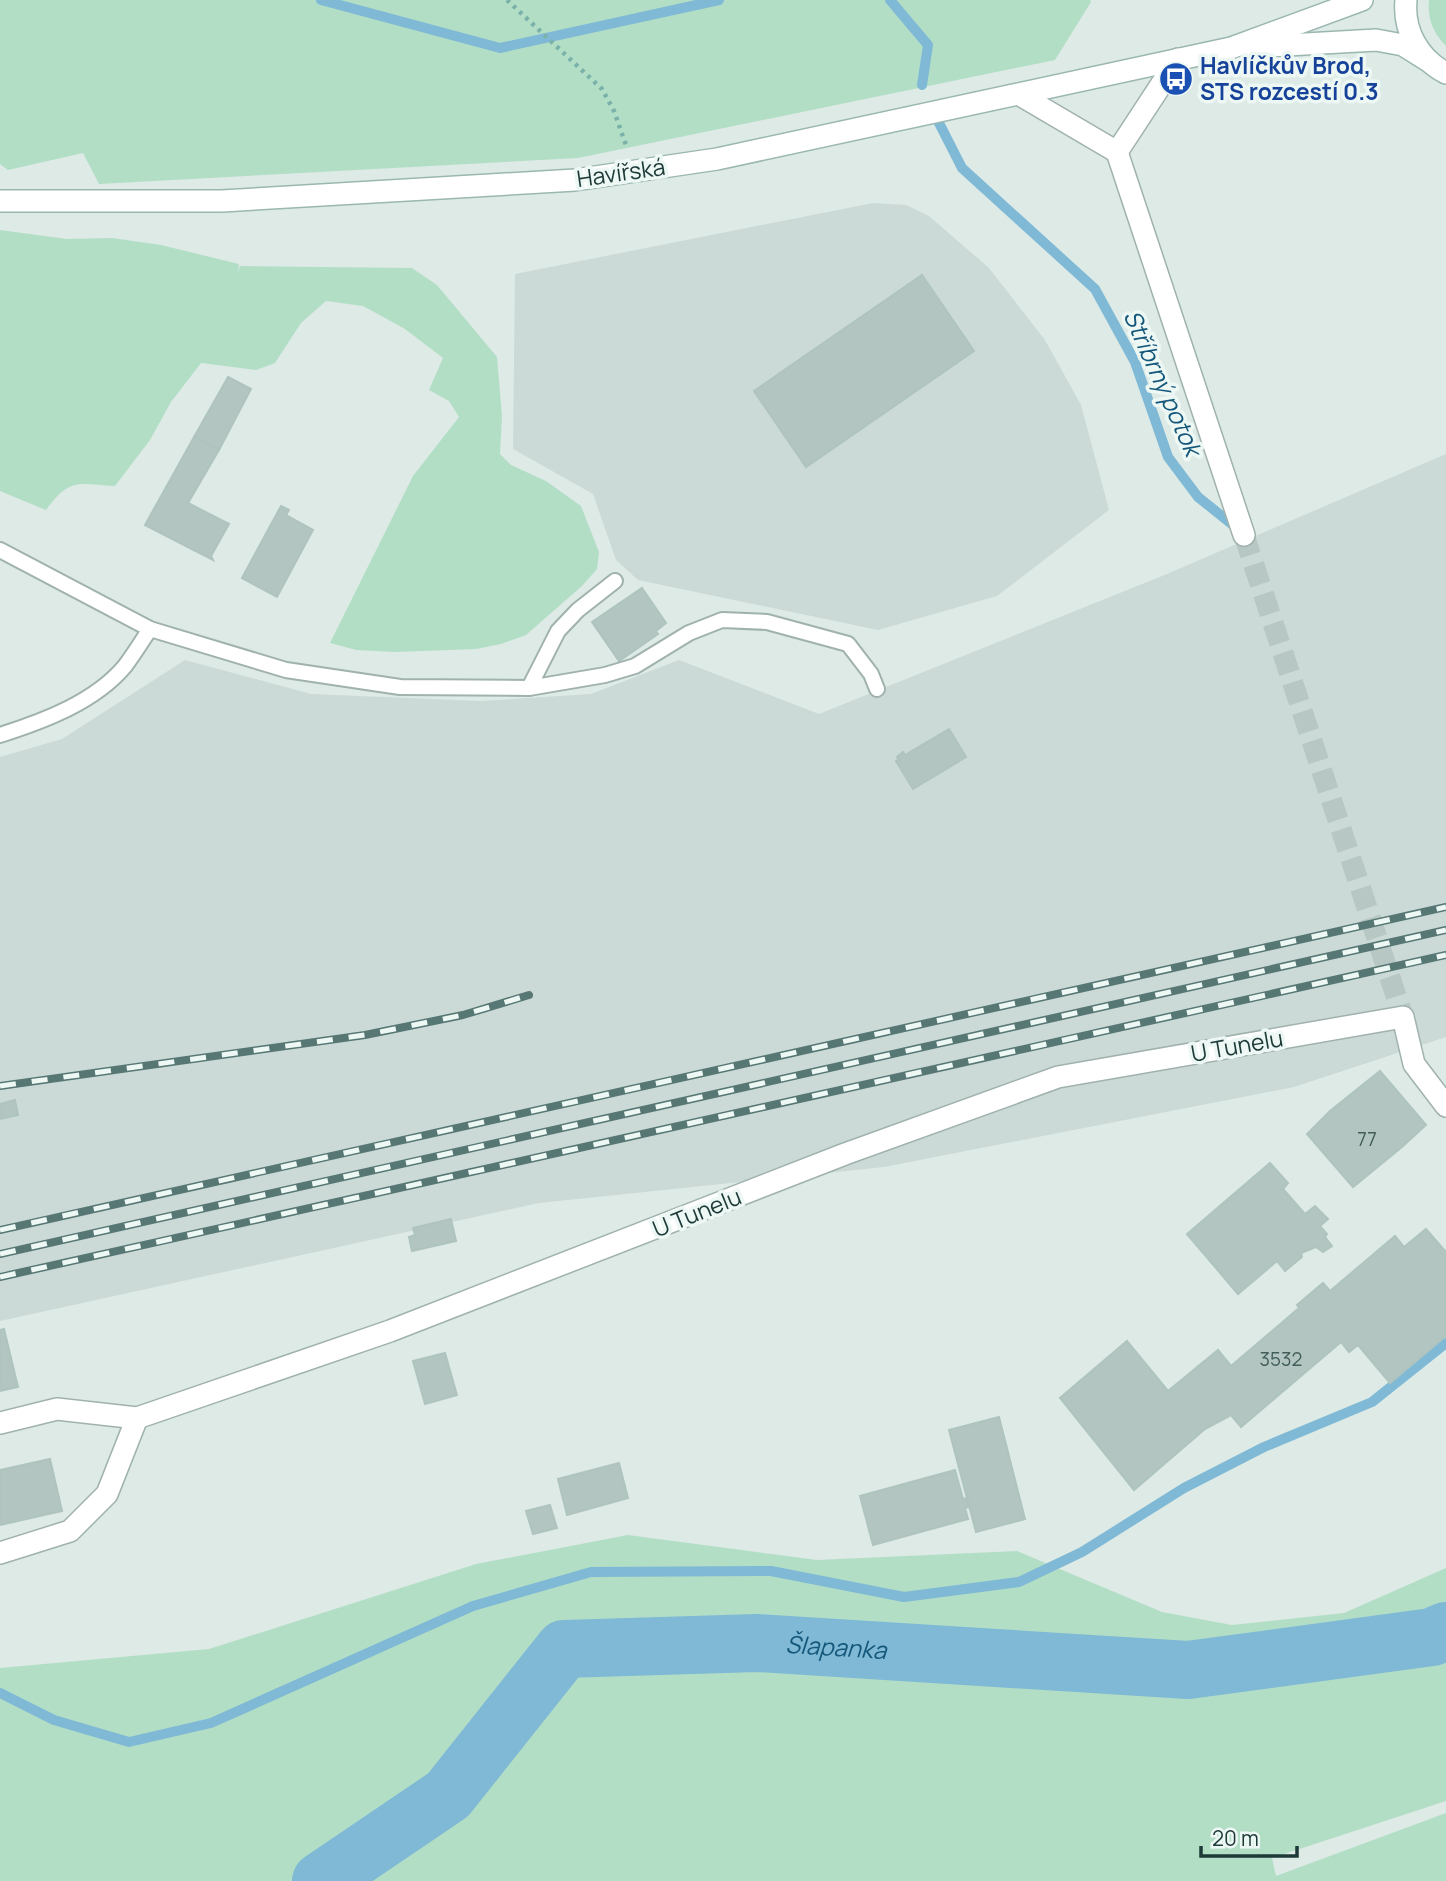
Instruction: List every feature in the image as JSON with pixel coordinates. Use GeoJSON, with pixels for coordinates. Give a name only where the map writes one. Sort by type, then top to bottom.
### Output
{"type":"FeatureCollection","features":[{"type":"Feature","properties":{"kind":"street","name":"Havířská"},"geometry":{"type":"LineString","coordinates":[[0,201],[222,201],[575,180],[636,171],[717,159],[1231,48],[1362,0]]}},
{"type":"Feature","properties":{"kind":"street","name":"Havířská"},"geometry":{"type":"LineString","coordinates":[[1406,0],[1409,30],[1427,60]]}},
{"type":"Feature","properties":{"kind":"street","name":"Havířská"},"geometry":{"type":"LineString","coordinates":[[1231,48],[1376,40],[1403,45],[1446,73]]}},
{"type":"Feature","properties":{"kind":"street"},"geometry":{"type":"LineString","coordinates":[[1117,152],[1178,59]]}},
{"type":"Feature","properties":{"kind":"street"},"geometry":{"type":"LineString","coordinates":[[1020,95],[1117,152],[1244,535]]}},
{"type":"Feature","properties":{"kind":"street","name":"U Tunelu"},"geometry":{"type":"LineString","coordinates":[[0,1423],[57,1409],[137,1418],[390,1331],[845,1154],[1058,1077],[1403,1017],[1414,1064],[1446,1106]]}},
{"type":"Feature","properties":{"kind":"street"},"geometry":{"type":"LineString","coordinates":[[0,1553],[70,1531],[107,1494],[137,1418]]}},
{"type":"Feature","properties":{"kind":"lane"},"geometry":{"type":"LineString","coordinates":[[0,550],[150,629],[286,670],[400,687],[530,688],[605,675],[635,666],[689,634],[722,621],[767,622],[848,644],[871,674],[877,690]]}},
{"type":"Feature","properties":{"kind":"lane"},"geometry":{"type":"LineString","coordinates":[[530,688],[558,631],[578,610],[615,580]]}},
{"type":"Feature","properties":{"kind":"lane"},"geometry":{"type":"LineString","coordinates":[[0,734],[22,728],[88,698],[123,667],[150,629]]}},
{"type":"Feature","properties":{"kind":"path"},"geometry":{"type":"LineString","coordinates":[[508,0],[602,89],[614,111],[636,171]]}},
{"type":"Feature","properties":{"kind":"shaded area"},"geometry":{"type":"Polygon","coordinates":[[[873,203],[906,205],[929,216],[989,268],[1045,340],[1081,405],[1109,510],[997,596],[878,630],[638,580],[616,560],[593,494],[513,449],[515,274],[873,203]]]}},
{"type":"Feature","properties":{"kind":"shaded area"},"geometry":{"type":"Polygon","coordinates":[[[1446,454],[1446,1037],[1294,1087],[884,1167],[539,1203],[0,1321],[0,757],[62,739],[185,660],[311,694],[481,701],[591,694],[679,660],[819,714],[1167,574],[1446,454]]]}},
{"type":"Feature","properties":{"kind":"green space"},"geometry":{"type":"Polygon","coordinates":[[[0,0],[1091,2],[1055,60],[578,158],[99,184],[83,153],[8,170],[0,164],[0,0]]]}},
{"type":"Feature","properties":{"kind":"green space"},"geometry":{"type":"Polygon","coordinates":[[[1429,0],[1446,0],[1446,46],[1432,25],[1429,0]]]}},
{"type":"Feature","properties":{"kind":"green space"},"geometry":{"type":"Polygon","coordinates":[[[0,230],[67,239],[112,238],[161,245],[239,264],[238,272],[240,266],[412,268],[437,285],[497,357],[502,416],[500,454],[511,465],[546,481],[581,506],[599,552],[597,569],[582,586],[526,635],[501,644],[476,649],[396,652],[356,650],[330,643],[413,476],[459,417],[449,401],[429,390],[443,358],[405,329],[363,306],[326,301],[301,323],[275,363],[256,370],[201,363],[171,402],[150,440],[115,486],[83,484],[69,487],[54,499],[46,510],[0,491],[0,230]]]}},
{"type":"Feature","properties":{"kind":"green space"},"geometry":{"type":"Polygon","coordinates":[[[628,1535],[817,1560],[1017,1551],[1162,1612],[1232,1625],[1344,1613],[1446,1568],[1446,1801],[1272,1858],[1276,1876],[1446,1813],[1446,1881],[0,1881],[0,1668],[209,1649],[476,1564],[628,1535]]]}},
{"type":"Feature","properties":{"kind":"building"},"geometry":{"type":"Polygon","coordinates":[[[922,275],[974,351],[806,467],[754,391],[922,275]]]}},
{"type":"Feature","properties":{"kind":"building"},"geometry":{"type":"Polygon","coordinates":[[[228,377],[251,389],[219,450],[194,437],[228,377]]]}},
{"type":"Feature","properties":{"kind":"building"},"geometry":{"type":"Polygon","coordinates":[[[194,437],[219,450],[188,503],[229,524],[211,556],[213,560],[145,525],[194,437]]]}},
{"type":"Feature","properties":{"kind":"building"},"geometry":{"type":"Polygon","coordinates":[[[281,506],[289,510],[286,515],[313,530],[277,597],[242,578],[281,506]]]}},
{"type":"Feature","properties":{"kind":"building"},"geometry":{"type":"Polygon","coordinates":[[[642,588],[666,623],[656,631],[658,634],[619,661],[592,622],[642,588]]]}},
{"type":"Feature","properties":{"kind":"building"},"geometry":{"type":"Polygon","coordinates":[[[949,729],[966,757],[913,789],[896,761],[899,759],[897,757],[949,729]]]}},
{"type":"Feature","properties":{"kind":"building"},"geometry":{"type":"Polygon","coordinates":[[[1380,1071],[1426,1125],[1353,1187],[1307,1134],[1330,1111],[1380,1071]]]}},
{"type":"Feature","properties":{"kind":"building"},"geometry":{"type":"Polygon","coordinates":[[[15,1100],[18,1115],[0,1119],[0,1104],[15,1100]]]}},
{"type":"Feature","properties":{"kind":"building"},"geometry":{"type":"Polygon","coordinates":[[[1270,1163],[1288,1183],[1283,1189],[1305,1214],[1315,1206],[1328,1219],[1320,1226],[1332,1246],[1323,1252],[1316,1247],[1301,1253],[1302,1257],[1285,1271],[1277,1261],[1238,1294],[1187,1234],[1270,1163]]]}},
{"type":"Feature","properties":{"kind":"building"},"geometry":{"type":"Polygon","coordinates":[[[451,1219],[456,1241],[412,1251],[409,1237],[415,1235],[413,1228],[451,1219]]]}},
{"type":"Feature","properties":{"kind":"building"},"geometry":{"type":"Polygon","coordinates":[[[1426,1229],[1446,1252],[1446,1336],[1390,1383],[1358,1345],[1349,1352],[1341,1342],[1241,1427],[1231,1415],[1205,1429],[1134,1490],[1060,1398],[1127,1341],[1168,1391],[1218,1350],[1231,1366],[1299,1308],[1297,1305],[1323,1283],[1330,1291],[1395,1236],[1404,1247],[1426,1229]]]}},
{"type":"Feature","properties":{"kind":"building"},"geometry":{"type":"Polygon","coordinates":[[[4,1329],[18,1387],[0,1391],[0,1330],[4,1329]]]}},
{"type":"Feature","properties":{"kind":"building"},"geometry":{"type":"Polygon","coordinates":[[[445,1353],[457,1395],[425,1404],[413,1361],[445,1353]]]}},
{"type":"Feature","properties":{"kind":"building"},"geometry":{"type":"Polygon","coordinates":[[[999,1417],[1025,1519],[976,1532],[949,1430],[999,1417]]]}},
{"type":"Feature","properties":{"kind":"building"},"geometry":{"type":"Polygon","coordinates":[[[50,1459],[62,1511],[0,1525],[0,1470],[50,1459]]]}},
{"type":"Feature","properties":{"kind":"building"},"geometry":{"type":"Polygon","coordinates":[[[619,1463],[628,1498],[567,1515],[558,1479],[619,1463]]]}},
{"type":"Feature","properties":{"kind":"building"},"geometry":{"type":"Polygon","coordinates":[[[955,1470],[963,1499],[967,1498],[969,1507],[965,1508],[968,1519],[873,1545],[860,1496],[955,1470]]]}},
{"type":"Feature","properties":{"kind":"building"},"geometry":{"type":"Polygon","coordinates":[[[550,1505],[557,1528],[533,1534],[526,1511],[550,1505]]]}},
{"type":"Feature","properties":{"kind":"waterway"},"geometry":{"type":"LineString","coordinates":[[321,0],[500,48],[719,0]]}},
{"type":"Feature","properties":{"kind":"waterway","name":"Stříbrný potok"},"geometry":{"type":"LineString","coordinates":[[890,0],[928,45],[922,85]]}},
{"type":"Feature","properties":{"kind":"waterway","name":"Stříbrný potok"},"geometry":{"type":"LineString","coordinates":[[938,121],[962,168],[1095,289],[1135,362],[1168,457],[1198,497],[1238,529]]}},
{"type":"Feature","properties":{"kind":"waterway"},"geometry":{"type":"LineString","coordinates":[[0,1693],[54,1720],[129,1742],[211,1723],[473,1606],[591,1572],[771,1571],[904,1597],[1019,1582],[1082,1552],[1184,1488],[1264,1447],[1372,1402],[1446,1343]]}},
{"type":"Feature","properties":{"kind":"waterway","name":"Šlapanka"},"geometry":{"type":"LineString","coordinates":[[321,1881],[448,1795],[564,1649],[757,1643],[1188,1670],[1432,1637],[1446,1631]]}},
{"type":"Feature","properties":{"kind":"tunnel"},"geometry":{"type":"LineString","coordinates":[[1244,535],[1403,1017]]}},
{"type":"Feature","properties":{"kind":"railway"},"geometry":{"type":"LineString","coordinates":[[0,1230],[1446,907]]}},
{"type":"Feature","properties":{"kind":"railway"},"geometry":{"type":"LineString","coordinates":[[0,1254],[1446,930]]}},
{"type":"Feature","properties":{"kind":"railway"},"geometry":{"type":"LineString","coordinates":[[0,1277],[1446,955]]}},
{"type":"Feature","properties":{"kind":"railway"},"geometry":{"type":"LineString","coordinates":[[0,1086],[365,1035],[463,1015],[529,995]]}},
{"type":"Feature","properties":{"kind":"place","name":"Havlíčkův Brod, STS rozcestí 0.3"},"geometry":{"type":"Point","coordinates":[1176,79]}}]}
